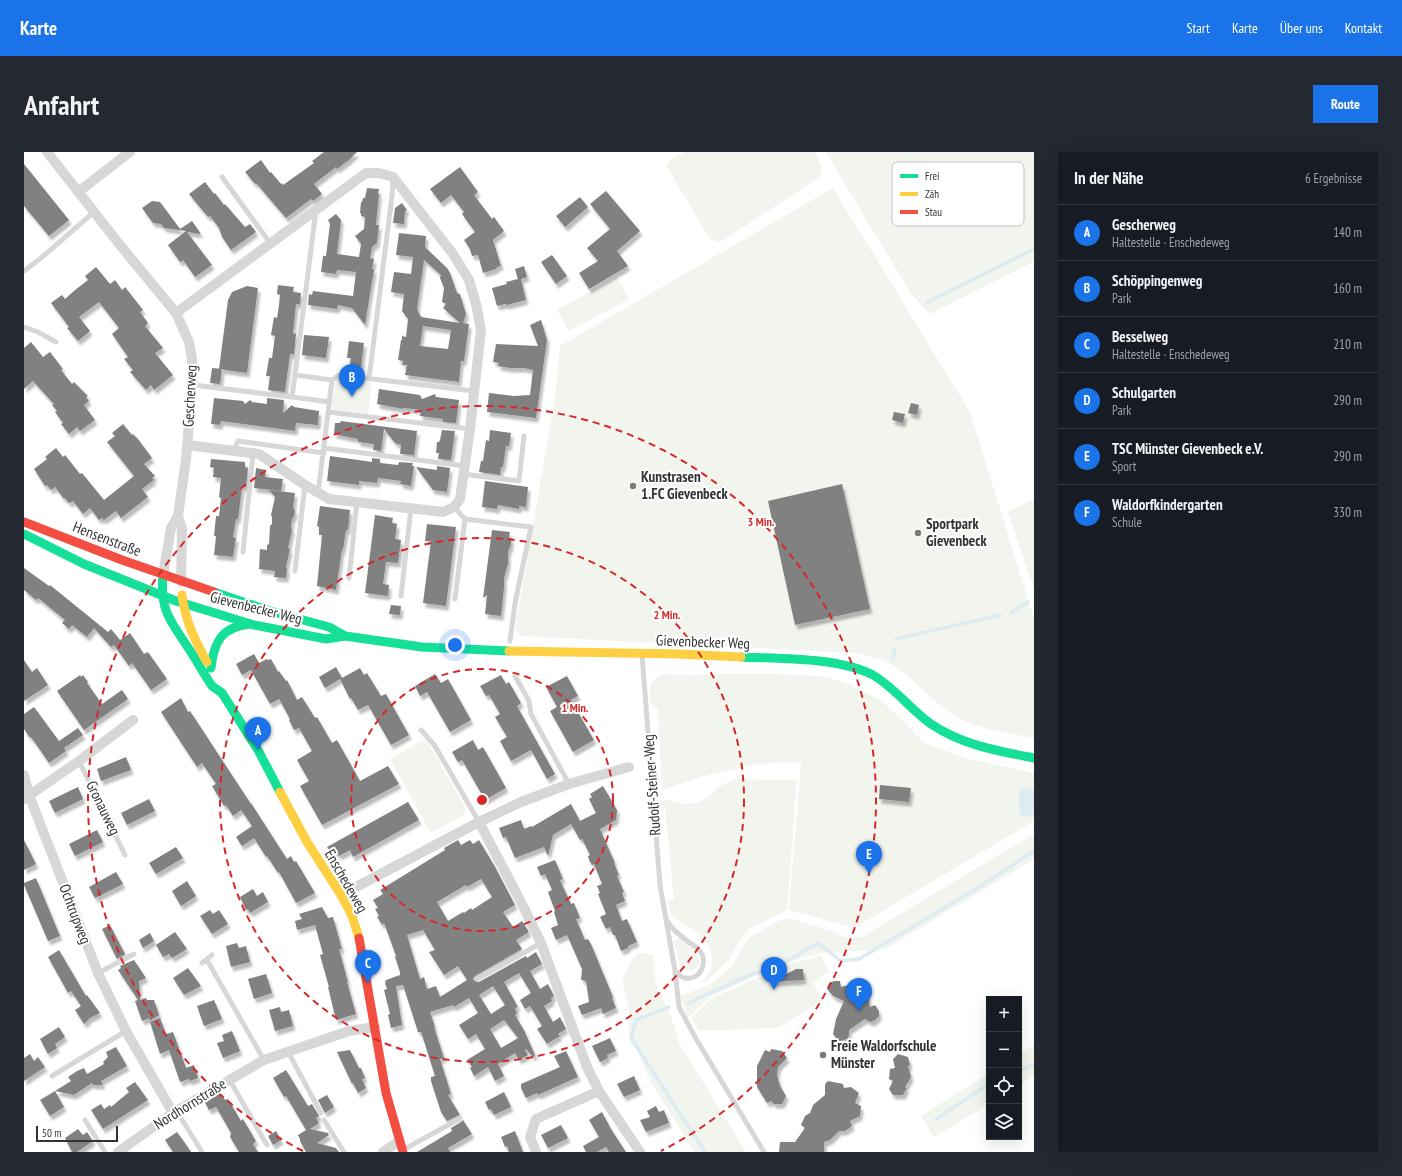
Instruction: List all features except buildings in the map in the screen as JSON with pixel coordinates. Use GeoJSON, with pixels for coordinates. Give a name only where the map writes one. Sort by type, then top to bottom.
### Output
{"type":"FeatureCollection","features":[{"type":"Feature","properties":{"kind":"main road","name":"Hensenstraße"},"geometry":{"type":"LineString","coordinates":[[24,522],[181,582]]}},
{"type":"Feature","properties":{"kind":"main road","name":"Hensenstraße"},"geometry":{"type":"LineString","coordinates":[[24,534],[84,564],[162,596]]}},
{"type":"Feature","properties":{"kind":"main road","name":"Enschedeweg"},"geometry":{"type":"LineString","coordinates":[[163,575],[162,596],[165,610],[170,622],[212,686],[222,693]]}},
{"type":"Feature","properties":{"kind":"main road","name":"Enschedeweg"},"geometry":{"type":"LineString","coordinates":[[181,582],[182,603],[187,622],[219,681],[222,693],[258,750],[307,842],[341,895],[352,916],[360,940],[386,1093],[402,1148]]}},
{"type":"Feature","properties":{"kind":"main road","name":"Gievenbecker Weg"},"geometry":{"type":"LineString","coordinates":[[181,582],[270,611],[329,627],[345,636]]}},
{"type":"Feature","properties":{"kind":"main road","name":"Gievenbecker Weg"},"geometry":{"type":"LineString","coordinates":[[162,596],[250,624],[326,639],[345,636],[422,646],[470,650],[678,654],[846,666],[872,675],[886,684],[930,723],[954,736],[981,747],[1034,758]]}},
{"type":"Feature","properties":{"kind":"main road"},"geometry":{"type":"LineString","coordinates":[[211,668],[213,649],[222,635],[233,628],[250,624]]}},
{"type":"Feature","properties":{"kind":"street","name":"Gescherweg"},"geometry":{"type":"LineString","coordinates":[[47,152],[176,313],[191,351],[193,366],[187,446],[178,516],[171,528],[163,575]]}},
{"type":"Feature","properties":{"kind":"street"},"geometry":{"type":"LineString","coordinates":[[78,192],[130,152]]}},
{"type":"Feature","properties":{"kind":"street"},"geometry":{"type":"LineString","coordinates":[[176,313],[366,173],[379,173],[393,177],[453,254],[469,280],[476,304],[480,330],[470,429],[460,499],[454,507],[443,512],[329,499],[318,494],[259,454],[187,446]]}},
{"type":"Feature","properties":{"kind":"street","name":"Gescherweg"},"geometry":{"type":"LineString","coordinates":[[178,516],[182,529],[181,582]]}},
{"type":"Feature","properties":{"kind":"street","name":"Gronauweg"},"geometry":{"type":"LineString","coordinates":[[26,797],[79,761],[133,720]]}},
{"type":"Feature","properties":{"kind":"street"},"geometry":{"type":"LineString","coordinates":[[341,895],[479,822],[521,802],[569,784],[629,767]]}},
{"type":"Feature","properties":{"kind":"street","name":"Ochtrupweg"},"geometry":{"type":"LineString","coordinates":[[24,775],[26,797],[98,973],[126,1031],[173,1113]]}},
{"type":"Feature","properties":{"kind":"street"},"geometry":{"type":"LineString","coordinates":[[479,822],[541,943],[587,1067],[599,1091],[640,1152]]}},
{"type":"Feature","properties":{"kind":"street","name":"Nordhornstraße"},"geometry":{"type":"LineString","coordinates":[[123,1151],[173,1113],[264,1060],[349,1030],[374,1026]]}},
{"type":"Feature","properties":{"kind":"street"},"geometry":{"type":"LineString","coordinates":[[536,1152],[530,1137],[536,1119],[599,1091]]}},
{"type":"Feature","properties":{"kind":"street"},"geometry":{"type":"LineString","coordinates":[[383,1152],[402,1148]]}},
{"type":"Feature","properties":{"kind":"lane"},"geometry":{"type":"LineString","coordinates":[[222,176],[270,243]]}},
{"type":"Feature","properties":{"kind":"lane"},"geometry":{"type":"LineString","coordinates":[[369,379],[392,196],[393,177]]}},
{"type":"Feature","properties":{"kind":"lane"},"geometry":{"type":"LineString","coordinates":[[292,397],[316,209]]}},
{"type":"Feature","properties":{"kind":"lane"},"geometry":{"type":"LineString","coordinates":[[24,271],[94,212]]}},
{"type":"Feature","properties":{"kind":"lane"},"geometry":{"type":"LineString","coordinates":[[24,327],[38,332],[56,342]]}},
{"type":"Feature","properties":{"kind":"lane"},"geometry":{"type":"LineString","coordinates":[[295,375],[332,380],[339,375],[474,392]]}},
{"type":"Feature","properties":{"kind":"lane"},"geometry":{"type":"LineString","coordinates":[[318,494],[332,380]]}},
{"type":"Feature","properties":{"kind":"lane"},"geometry":{"type":"LineString","coordinates":[[192,384],[330,402]]}},
{"type":"Feature","properties":{"kind":"lane"},"geometry":{"type":"LineString","coordinates":[[328,412],[470,429]]}},
{"type":"Feature","properties":{"kind":"lane"},"geometry":{"type":"LineString","coordinates":[[234,451],[238,441],[464,470],[519,481],[524,436]]}},
{"type":"Feature","properties":{"kind":"lane"},"geometry":{"type":"LineString","coordinates":[[243,552],[253,454]]}},
{"type":"Feature","properties":{"kind":"lane"},"geometry":{"type":"LineString","coordinates":[[294,571],[304,485]]}},
{"type":"Feature","properties":{"kind":"lane"},"geometry":{"type":"LineString","coordinates":[[349,578],[357,502]]}},
{"type":"Feature","properties":{"kind":"lane"},"geometry":{"type":"LineString","coordinates":[[454,507],[465,519],[531,527],[515,604],[510,641]]}},
{"type":"Feature","properties":{"kind":"lane"},"geometry":{"type":"LineString","coordinates":[[401,596],[411,508]]}},
{"type":"Feature","properties":{"kind":"lane"},"geometry":{"type":"LineString","coordinates":[[455,599],[465,519]]}},
{"type":"Feature","properties":{"kind":"lane","name":"Rudolf-Steiner-Weg"},"geometry":{"type":"LineString","coordinates":[[642,654],[660,885],[664,916],[675,971],[678,1007],[764,1152]]}},
{"type":"Feature","properties":{"kind":"lane"},"geometry":{"type":"LineString","coordinates":[[515,676],[529,701],[531,714],[569,784]]}},
{"type":"Feature","properties":{"kind":"lane"},"geometry":{"type":"LineString","coordinates":[[421,730],[435,746],[479,822]]}},
{"type":"Feature","properties":{"kind":"lane","name":"Gronauweg"},"geometry":{"type":"LineString","coordinates":[[79,761],[125,855]]}},
{"type":"Feature","properties":{"kind":"lane","name":"Rudolf-Steiner-Weg"},"geometry":{"type":"LineString","coordinates":[[664,916],[675,931],[700,951],[703,957],[701,971],[697,976],[685,978],[675,971]]}},
{"type":"Feature","properties":{"kind":"lane"},"geometry":{"type":"LineString","coordinates":[[477,979],[541,943]]}},
{"type":"Feature","properties":{"kind":"lane"},"geometry":{"type":"LineString","coordinates":[[98,973],[134,954]]}},
{"type":"Feature","properties":{"kind":"lane"},"geometry":{"type":"LineString","coordinates":[[212,955],[204,961],[264,1060]]}},
{"type":"Feature","properties":{"kind":"lane"},"geometry":{"type":"LineString","coordinates":[[52,1076],[126,1031]]}},
{"type":"Feature","properties":{"kind":"lane"},"geometry":{"type":"LineString","coordinates":[[288,1052],[321,1113]]}},
{"type":"Feature","properties":{"kind":"lane"},"geometry":{"type":"LineString","coordinates":[[229,1079],[268,1145]]}},
{"type":"Feature","properties":{"kind":"lane"},"geometry":{"type":"LineString","coordinates":[[173,1113],[181,1118],[202,1152]]}},
{"type":"Feature","properties":{"kind":"lane"},"geometry":{"type":"LineString","coordinates":[[402,1148],[410,1147],[459,1119]]}},
{"type":"Feature","properties":{"kind":"lane"},"geometry":{"type":"LineString","coordinates":[[85,1120],[105,1152]]}},
{"type":"Feature","properties":{"kind":"lane"},"geometry":{"type":"LineString","coordinates":[[324,1120],[344,1152]]}},
{"type":"Feature","properties":{"kind":"shaded area"},"geometry":{"type":"Polygon","coordinates":[[[685,152],[814,152],[820,164],[821,173],[820,177],[720,242],[710,239],[666,165],[670,160],[685,152]]]}},
{"type":"Feature","properties":{"kind":"shaded area"},"geometry":{"type":"Polygon","coordinates":[[[826,152],[1034,152],[1034,261],[930,314],[912,295],[826,152]]]}},
{"type":"Feature","properties":{"kind":"shaded area"},"geometry":{"type":"Polygon","coordinates":[[[833,188],[970,412],[1034,619],[1034,738],[976,725],[957,717],[939,704],[905,674],[887,662],[858,653],[520,636],[515,630],[555,398],[560,346],[833,188]]]}},
{"type":"Feature","properties":{"kind":"shaded area"},"geometry":{"type":"Polygon","coordinates":[[[617,277],[629,299],[569,331],[557,310],[617,277]]]}},
{"type":"Feature","properties":{"kind":"shaded area"},"geometry":{"type":"Polygon","coordinates":[[[338,379],[372,383],[368,414],[332,410],[335,381],[338,379]]]}},
{"type":"Feature","properties":{"kind":"shaded area"},"geometry":{"type":"Polygon","coordinates":[[[1034,499],[1034,590],[1008,512],[1034,499]]]}},
{"type":"Feature","properties":{"kind":"shaded area"},"geometry":{"type":"Polygon","coordinates":[[[666,674],[776,674],[818,676],[853,686],[880,700],[901,718],[924,743],[969,759],[1034,773],[1034,821],[854,928],[789,910],[801,762],[758,764],[708,775],[662,790],[658,710],[650,703],[650,688],[651,684],[656,678],[666,674]]]}},
{"type":"Feature","properties":{"kind":"shaded area"},"geometry":{"type":"Polygon","coordinates":[[[424,740],[427,741],[466,809],[464,815],[431,833],[390,759],[424,740]]]}},
{"type":"Feature","properties":{"kind":"shaded area"},"geometry":{"type":"Polygon","coordinates":[[[735,779],[797,780],[787,910],[749,929],[740,939],[729,960],[706,981],[703,981],[711,971],[712,954],[705,938],[672,916],[669,908],[667,901],[674,900],[665,808],[657,809],[656,801],[669,800],[683,804],[697,803],[709,797],[718,787],[735,779]]]}},
{"type":"Feature","properties":{"kind":"shaded area"},"geometry":{"type":"Polygon","coordinates":[[[1024,788],[1034,790],[1034,814],[1026,817],[1019,813],[1019,792],[1024,788]]]}},
{"type":"Feature","properties":{"kind":"shaded area"},"geometry":{"type":"Polygon","coordinates":[[[1034,834],[1034,859],[886,949],[821,953],[788,962],[711,996],[688,1018],[680,996],[710,985],[732,966],[748,939],[778,921],[787,919],[796,920],[837,933],[844,937],[862,937],[1034,834]]]}},
{"type":"Feature","properties":{"kind":"shaded area"},"geometry":{"type":"Polygon","coordinates":[[[678,938],[698,954],[700,961],[699,965],[694,969],[686,970],[680,966],[674,942],[678,938]]]}},
{"type":"Feature","properties":{"kind":"shaded area"},"geometry":{"type":"Polygon","coordinates":[[[639,953],[653,955],[655,981],[672,1020],[679,1043],[746,1152],[694,1152],[651,1082],[629,1033],[629,1010],[622,981],[632,959],[639,953]]]}},
{"type":"Feature","properties":{"kind":"shaded area"},"geometry":{"type":"Polygon","coordinates":[[[821,956],[829,972],[813,983],[823,1000],[778,1028],[699,1031],[691,1018],[712,998],[789,964],[821,956]]]}},
{"type":"Feature","properties":{"kind":"shaded area"},"geometry":{"type":"Polygon","coordinates":[[[1034,1045],[1034,1076],[1022,1083],[1022,1068],[1022,1052],[1034,1045]]]}},
{"type":"Feature","properties":{"kind":"shaded area"},"geometry":{"type":"Polygon","coordinates":[[[986,1075],[986,1106],[934,1137],[921,1116],[986,1075]]]}},
{"type":"Feature","properties":{"kind":"waterway"},"geometry":{"type":"LineString","coordinates":[[927,302],[1034,249]]}},
{"type":"Feature","properties":{"kind":"waterway"},"geometry":{"type":"LineString","coordinates":[[1011,613],[1028,602]]}},
{"type":"Feature","properties":{"kind":"waterway"},"geometry":{"type":"LineString","coordinates":[[896,639],[1000,615]]}},
{"type":"Feature","properties":{"kind":"waterway"},"geometry":{"type":"LineString","coordinates":[[893,659],[895,648]]}},
{"type":"Feature","properties":{"kind":"waterway"},"geometry":{"type":"LineString","coordinates":[[688,1003],[752,974],[770,971],[818,943],[841,961],[859,959],[979,887],[1034,851]]}},
{"type":"Feature","properties":{"kind":"waterway"},"geometry":{"type":"LineString","coordinates":[[669,1007],[636,1020],[631,1038],[705,1152]]}},
{"type":"Feature","properties":{"kind":"waterway"},"geometry":{"type":"LineString","coordinates":[[1022,1070],[1034,1064]]}},
{"type":"Feature","properties":{"kind":"waterway"},"geometry":{"type":"LineString","coordinates":[[935,1120],[986,1086]]}},
{"type":"Feature","properties":{"kind":"traffic: fast"},"geometry":{"type":"LineString","coordinates":[[24,534],[84,564],[176,601],[254,625],[326,639],[345,636],[422,647],[509,651]]}},
{"type":"Feature","properties":{"kind":"traffic: fast"},"geometry":{"type":"LineString","coordinates":[[163,575],[163,597],[167,613],[171,621],[212,686],[222,693],[258,750],[280,792]]}},
{"type":"Feature","properties":{"kind":"traffic: fast"},"geometry":{"type":"LineString","coordinates":[[214,592],[270,611],[329,627],[345,636]]}},
{"type":"Feature","properties":{"kind":"traffic: fast"},"geometry":{"type":"LineString","coordinates":[[211,668],[214,650],[221,637],[233,628],[250,624]]}},
{"type":"Feature","properties":{"kind":"traffic: fast"},"geometry":{"type":"LineString","coordinates":[[741,657],[808,660],[859,669],[881,680],[923,718],[943,731],[981,746],[1034,758]]}},
{"type":"Feature","properties":{"kind":"traffic: slow"},"geometry":{"type":"LineString","coordinates":[[182,595],[185,613],[191,630],[207,662]]}},
{"type":"Feature","properties":{"kind":"traffic: slow"},"geometry":{"type":"LineString","coordinates":[[509,651],[679,654],[741,657]]}},
{"type":"Feature","properties":{"kind":"traffic: slow"},"geometry":{"type":"LineString","coordinates":[[280,792],[307,842],[341,895],[352,916],[359,938]]}},
{"type":"Feature","properties":{"kind":"traffic: jam"},"geometry":{"type":"LineString","coordinates":[[24,522],[122,560],[214,592]]}},
{"type":"Feature","properties":{"kind":"traffic: jam"},"geometry":{"type":"LineString","coordinates":[[359,938],[386,1093],[403,1152]]}},
{"type":"Feature","properties":{"kind":"place","name":"Schöppingenweg"},"geometry":{"type":"Point","coordinates":[352,397]}},
{"type":"Feature","properties":{"kind":"place","name":"Kunstrasen 1.FC Gievenbeck"},"geometry":{"type":"Point","coordinates":[633,486]}},
{"type":"Feature","properties":{"kind":"place","name":"Sportpark Gievenbeck"},"geometry":{"type":"Point","coordinates":[918,533]}},
{"type":"Feature","properties":{"kind":"place","name":"Gescherweg"},"geometry":{"type":"Point","coordinates":[258,750]}},
{"type":"Feature","properties":{"kind":"place","name":"TSC Münster Gievenbeck e.V."},"geometry":{"type":"Point","coordinates":[869,874]}},
{"type":"Feature","properties":{"kind":"place","name":"Besselweg"},"geometry":{"type":"Point","coordinates":[368,983]}},
{"type":"Feature","properties":{"kind":"place","name":"Schulgarten"},"geometry":{"type":"Point","coordinates":[774,990]}},
{"type":"Feature","properties":{"kind":"place","name":"Waldorfkindergarten"},"geometry":{"type":"Point","coordinates":[859,1011]}},
{"type":"Feature","properties":{"kind":"place","name":"Freie Waldorfschule Münster"},"geometry":{"type":"Point","coordinates":[823,1055]}}]}
